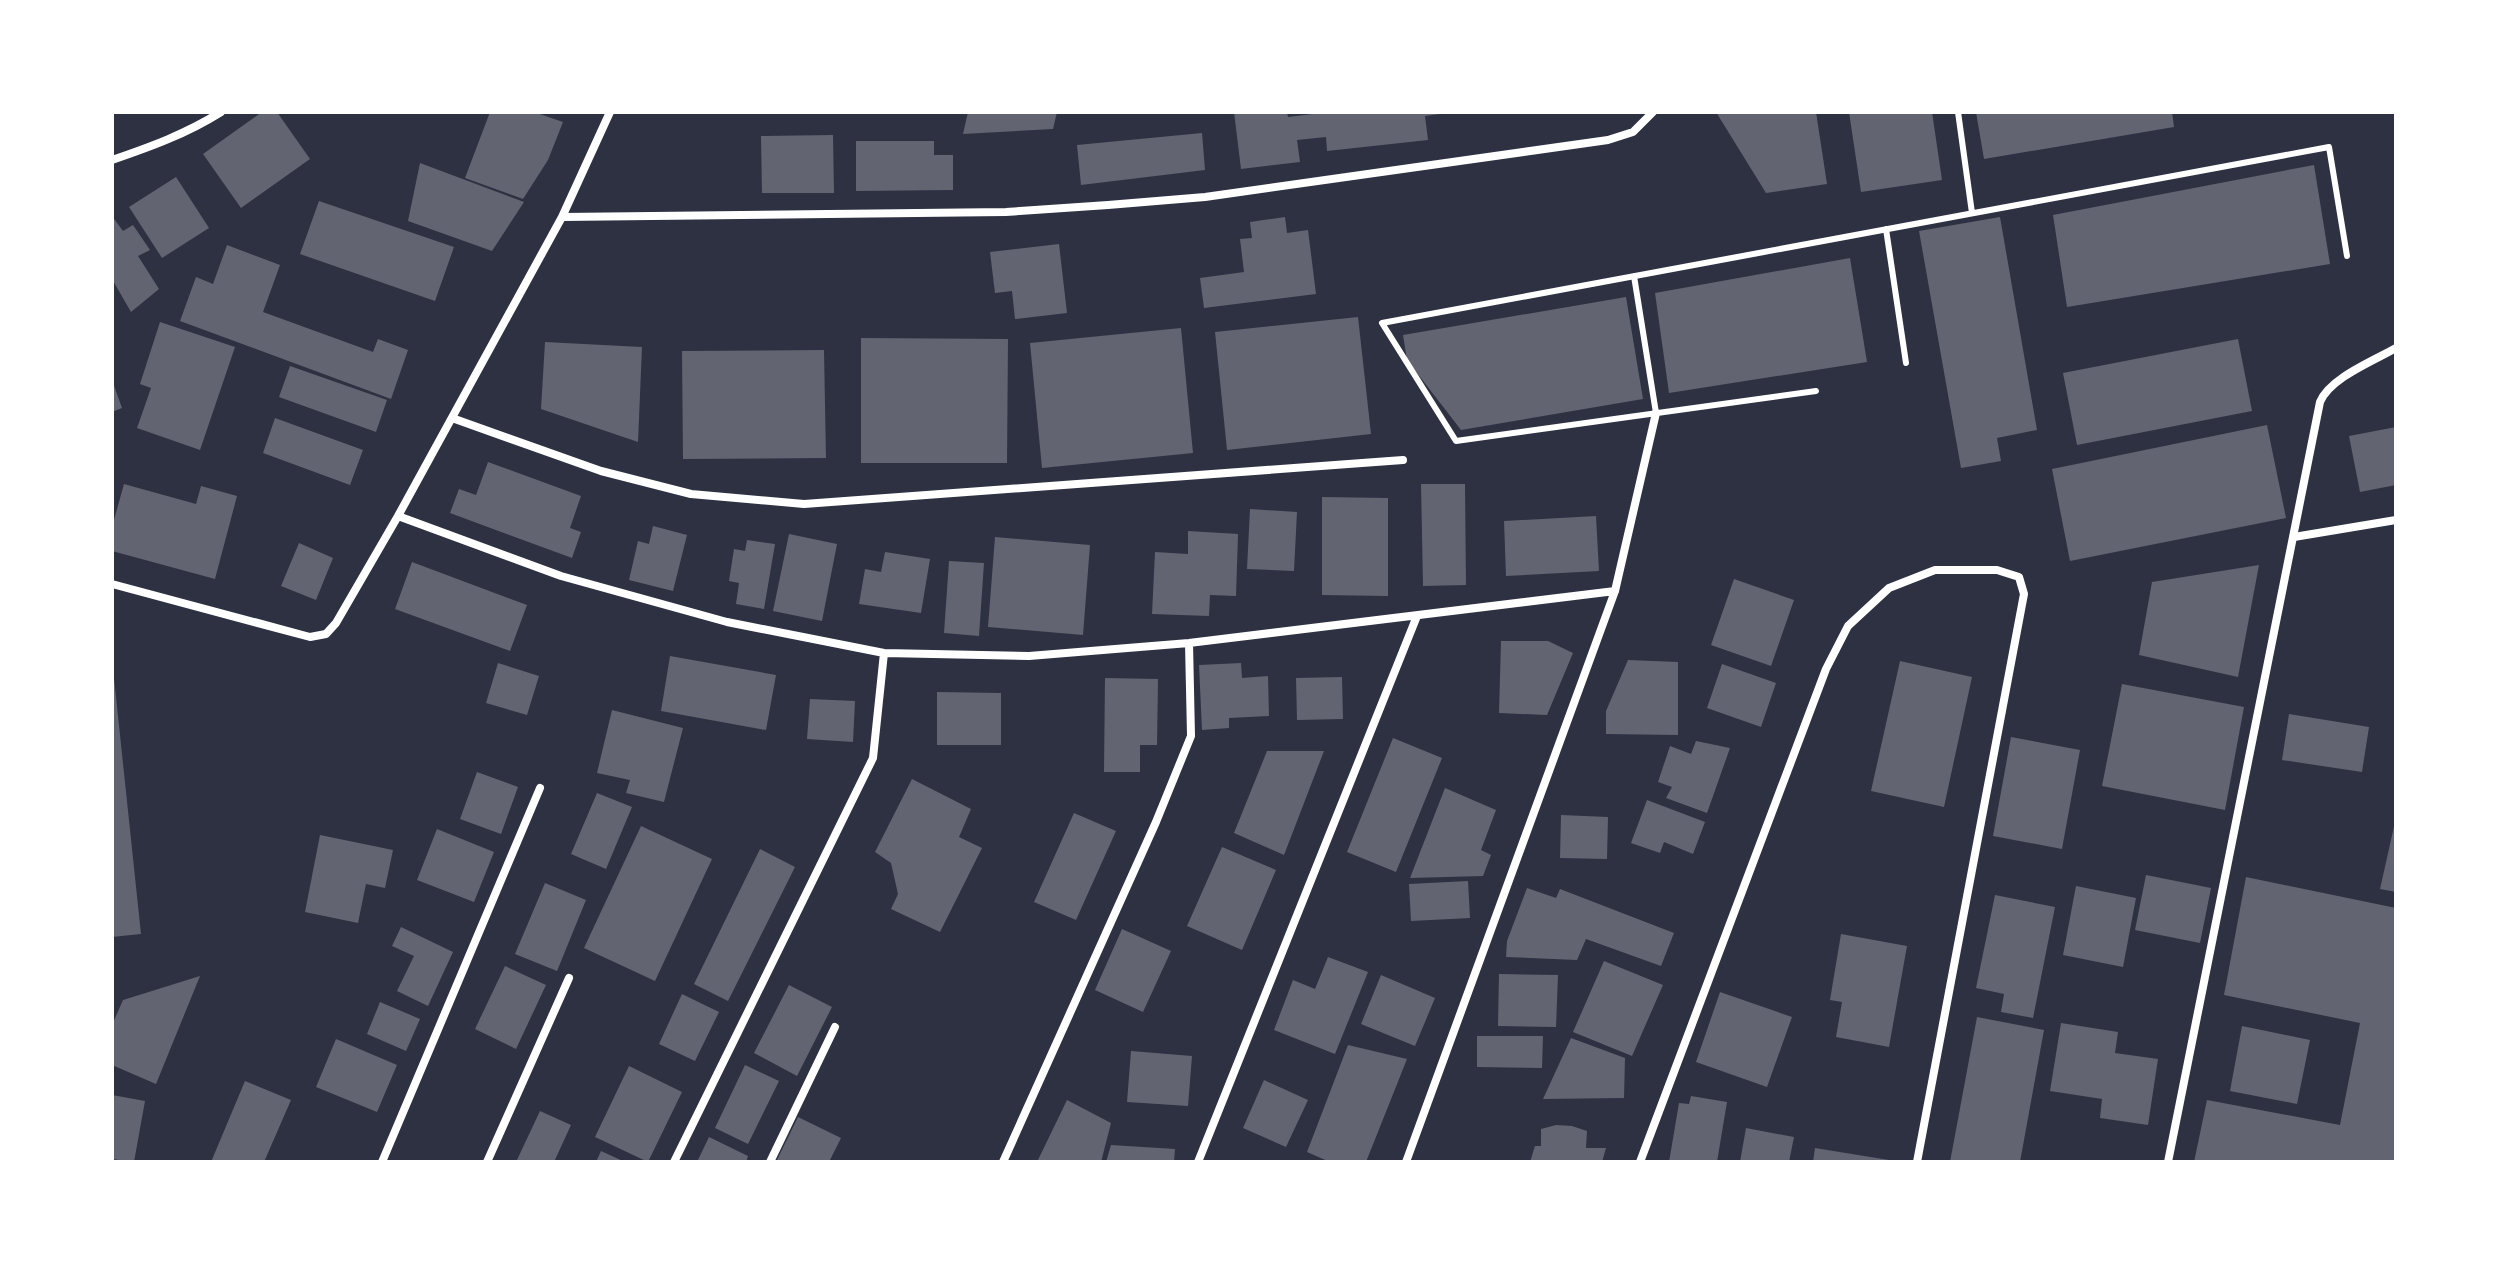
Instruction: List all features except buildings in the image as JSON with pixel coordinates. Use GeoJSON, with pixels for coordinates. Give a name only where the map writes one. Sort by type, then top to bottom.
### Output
{"type":"FeatureCollection","features":[{"type":"Feature","properties":{"kind":"street"},"geometry":{"type":"LineString","coordinates":[[112,160],[156,145],[221,112]]}},
{"type":"Feature","properties":{"kind":"street"},"geometry":{"type":"LineString","coordinates":[[112,584],[310,637],[326,634],[336,623],[398,516],[562,217],[610,112]]}},
{"type":"Feature","properties":{"kind":"street"},"geometry":{"type":"LineString","coordinates":[[562,217],[1006,212],[1205,197],[1608,140],[1633,132],[1653,112]]}},
{"type":"Feature","properties":{"kind":"street"},"geometry":{"type":"LineString","coordinates":[[2168,1162],[2324,393],[2396,348]]}},
{"type":"Feature","properties":{"kind":"street"},"geometry":{"type":"LineString","coordinates":[[1406,1162],[1615,591],[1656,413]]}},
{"type":"Feature","properties":{"kind":"street"},"geometry":{"type":"LineString","coordinates":[[452,418],[601,471],[691,494],[804,504],[1403,460]]}},
{"type":"Feature","properties":{"kind":"street"},"geometry":{"type":"LineString","coordinates":[[398,516],[561,576],[621,593],[727,622],[884,653],[1029,656],[1189,643],[1615,591]]}},
{"type":"Feature","properties":{"kind":"street"},"geometry":{"type":"LineString","coordinates":[[2294,537],[2396,520]]}},
{"type":"Feature","properties":{"kind":"street"},"geometry":{"type":"LineString","coordinates":[[1640,1162],[1820,683],[1848,626],[1889,588],[1935,570],[1997,570],[2019,577],[2024,594],[1917,1162]]}},
{"type":"Feature","properties":{"kind":"street"},"geometry":{"type":"LineString","coordinates":[[1198,1162],[1417,616]]}},
{"type":"Feature","properties":{"kind":"street"},"geometry":{"type":"LineString","coordinates":[[1003,1162],[1156,822],[1191,736],[1189,643]]}},
{"type":"Feature","properties":{"kind":"street"},"geometry":{"type":"LineString","coordinates":[[674,1162],[873,758],[884,653]]}},
{"type":"Feature","properties":{"kind":"street"},"geometry":{"type":"LineString","coordinates":[[382,1162],[540,788]]}},
{"type":"Feature","properties":{"kind":"street"},"geometry":{"type":"LineString","coordinates":[[487,1162],[569,978]]}},
{"type":"Feature","properties":{"kind":"street"},"geometry":{"type":"LineString","coordinates":[[770,1162],[835,1027]]}},
{"type":"Feature","properties":{"kind":"lane"},"geometry":{"type":"LineString","coordinates":[[1958,112],[1972,213]]}},
{"type":"Feature","properties":{"kind":"lane"},"geometry":{"type":"LineString","coordinates":[[1816,391],[1456,441],[1382,323],[2329,147],[2347,256]]}},
{"type":"Feature","properties":{"kind":"lane"},"geometry":{"type":"LineString","coordinates":[[1886,229],[1906,363]]}},
{"type":"Feature","properties":{"kind":"lane"},"geometry":{"type":"LineString","coordinates":[[1634,276],[1656,413]]}}]}
